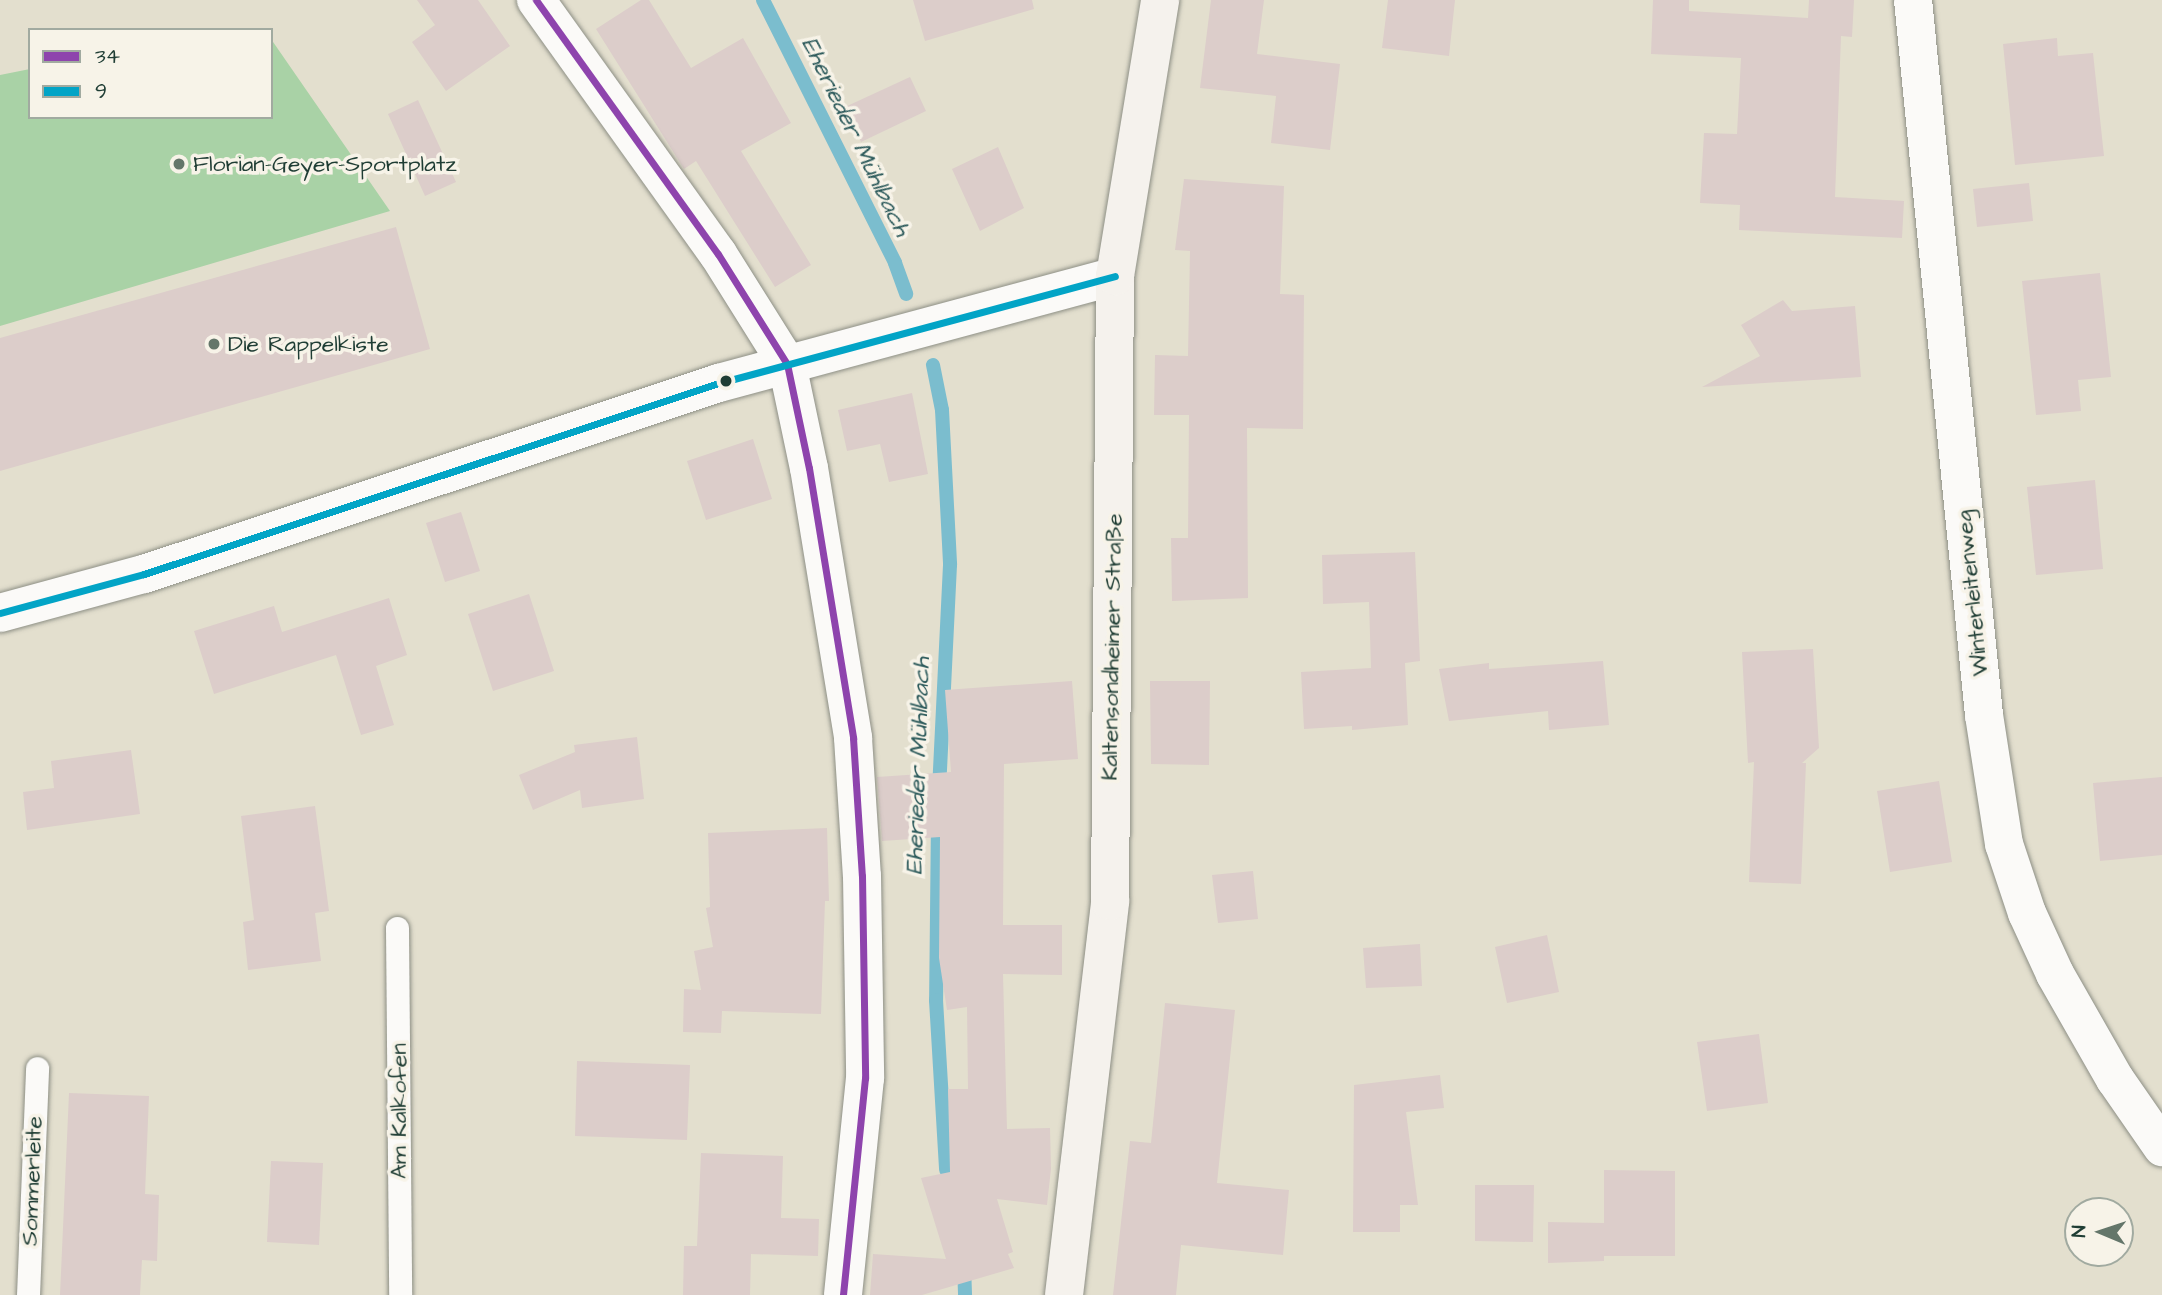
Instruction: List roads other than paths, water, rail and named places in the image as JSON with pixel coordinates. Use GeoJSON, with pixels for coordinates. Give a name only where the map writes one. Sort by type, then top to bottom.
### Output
{"type":"FeatureCollection","features":[{"type":"Feature","properties":{"kind":"main road","name":"Kaltensondheimer Straße"},"geometry":{"type":"LineString","coordinates":[[1064,1295],[1110,901],[1115,276],[1160,0]]}},
{"type":"Feature","properties":{"kind":"street"},"geometry":{"type":"LineString","coordinates":[[536,0],[718,254],[788,364],[809,467],[853,738],[860,849],[865,1078],[844,1295]]}},
{"type":"Feature","properties":{"kind":"street","name":"Winterleitenweg"},"geometry":{"type":"LineString","coordinates":[[1913,0],[1984,715],[2004,844],[2027,913],[2054,974],[2115,1079],[2162,1147]]}},
{"type":"Feature","properties":{"kind":"street"},"geometry":{"type":"LineString","coordinates":[[0,613],[144,574],[719,383],[1115,276]]}},
{"type":"Feature","properties":{"kind":"lane","name":"Am Kalkofen"},"geometry":{"type":"LineString","coordinates":[[397,928],[400,1295]]}},
{"type":"Feature","properties":{"kind":"lane","name":"Sommerleite"},"geometry":{"type":"LineString","coordinates":[[28,1295],[37,1068]]}},
{"type":"Feature","properties":{"kind":"waterway","name":"Eherieder Mühlbach"},"geometry":{"type":"LineString","coordinates":[[763,0],[895,263],[906,294]]}},
{"type":"Feature","properties":{"kind":"waterway","name":"Eherieder Mühlbach"},"geometry":{"type":"LineString","coordinates":[[933,365],[942,410],[950,565],[939,791]]}},
{"type":"Feature","properties":{"kind":"waterway","name":"Eherieder Mühlbach"},"geometry":{"type":"LineString","coordinates":[[938,818],[936,1000],[946,1170]]}},
{"type":"Feature","properties":{"kind":"waterway","name":"Eherieder Mühlbach"},"geometry":{"type":"LineString","coordinates":[[964,1265],[965,1295]]}},
{"type":"Feature","properties":{"kind":"place","name":"Florian-Geyer-Sportplatz"},"geometry":{"type":"Point","coordinates":[179,164]}},
{"type":"Feature","properties":{"kind":"place","name":"Die Rappelkiste"},"geometry":{"type":"Point","coordinates":[214,344]}}]}
